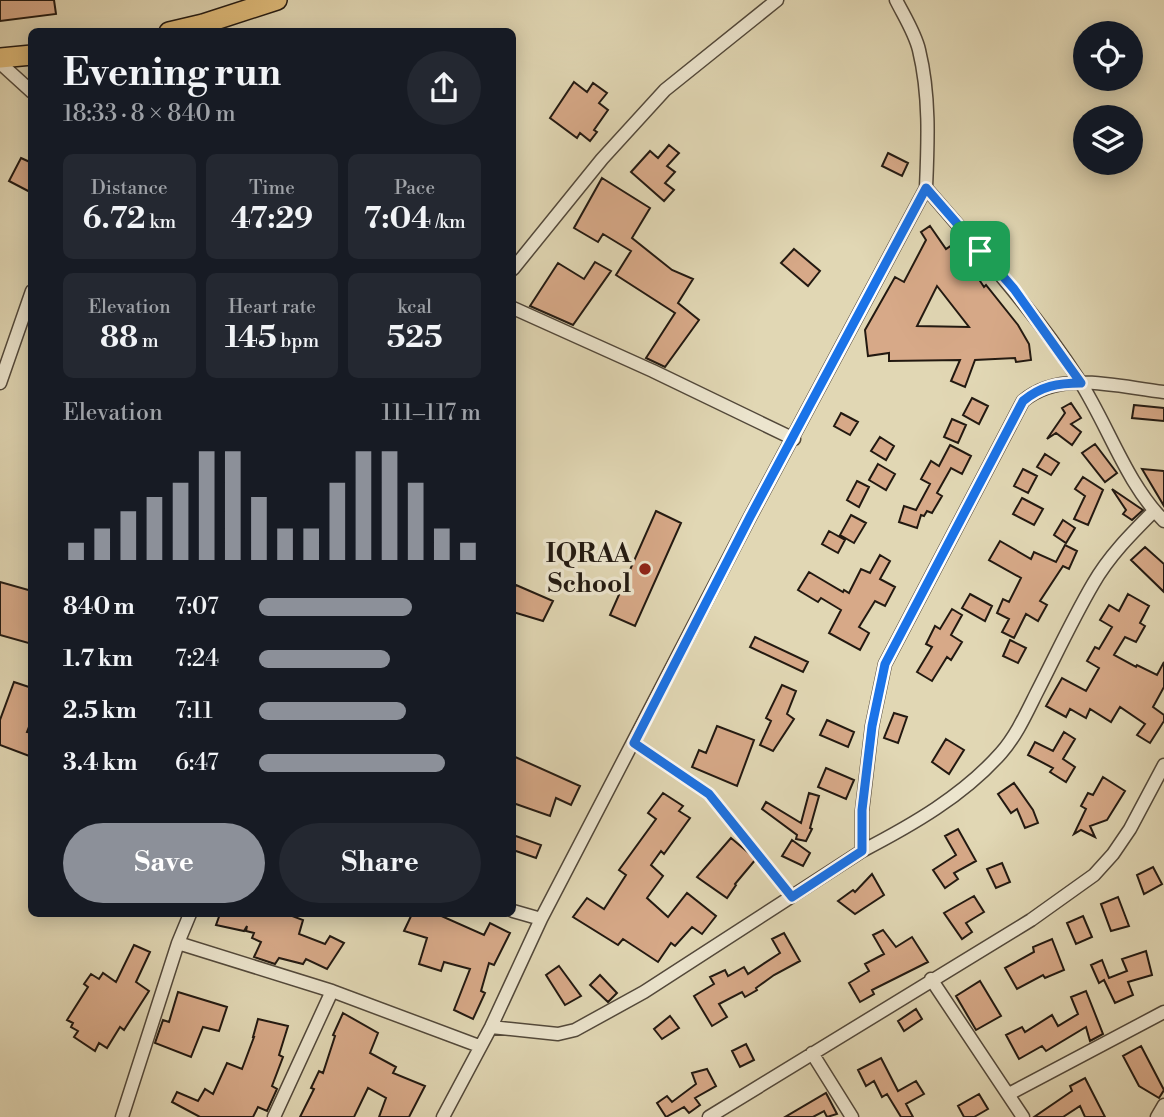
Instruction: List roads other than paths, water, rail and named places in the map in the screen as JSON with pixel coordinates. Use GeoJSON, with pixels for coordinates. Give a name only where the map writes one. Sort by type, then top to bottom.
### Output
{"type":"FeatureCollection","features":[{"type":"Feature","properties":{"kind":"highway"},"geometry":{"type":"LineString","coordinates":[[186,28],[277,0]]}},
{"type":"Feature","properties":{"kind":"highway"},"geometry":{"type":"LineString","coordinates":[[0,58],[28,55]]}},
{"type":"Feature","properties":{"kind":"street"},"geometry":{"type":"LineString","coordinates":[[516,265],[602,159],[665,90],[777,0]]}},
{"type":"Feature","properties":{"kind":"street"},"geometry":{"type":"LineString","coordinates":[[443,1117],[491,1027],[541,919],[926,188],[928,129],[919,48],[896,0]]}},
{"type":"Feature","properties":{"kind":"street"},"geometry":{"type":"LineString","coordinates":[[0,63],[28,88]]}},
{"type":"Feature","properties":{"kind":"street"},"geometry":{"type":"LineString","coordinates":[[926,188],[1014,289],[1081,383],[1108,436],[1154,511],[1164,521]]}},
{"type":"Feature","properties":{"kind":"street"},"geometry":{"type":"LineString","coordinates":[[0,383],[28,302]]}},
{"type":"Feature","properties":{"kind":"street"},"geometry":{"type":"LineString","coordinates":[[516,309],[641,365],[793,439]]}},
{"type":"Feature","properties":{"kind":"street"},"geometry":{"type":"LineString","coordinates":[[862,851],[862,810],[872,726],[885,664],[1023,401],[1047,386],[1081,383],[1164,392]]}},
{"type":"Feature","properties":{"kind":"street"},"geometry":{"type":"LineString","coordinates":[[491,1027],[558,1034],[575,1030],[644,992],[862,851],[950,800],[1002,752],[1020,726],[1091,586],[1106,562],[1154,511]]}},
{"type":"Feature","properties":{"kind":"street"},"geometry":{"type":"LineString","coordinates":[[709,1117],[1031,920],[1094,875],[1130,829],[1164,765]]}},
{"type":"Feature","properties":{"kind":"street"},"geometry":{"type":"LineString","coordinates":[[516,912],[541,919]]}},
{"type":"Feature","properties":{"kind":"street"},"geometry":{"type":"LineString","coordinates":[[122,1117],[189,917]]}},
{"type":"Feature","properties":{"kind":"street"},"geometry":{"type":"LineString","coordinates":[[178,943],[332,991],[480,1046]]}},
{"type":"Feature","properties":{"kind":"street"},"geometry":{"type":"LineString","coordinates":[[931,979],[1023,1117]]}},
{"type":"Feature","properties":{"kind":"street"},"geometry":{"type":"LineString","coordinates":[[274,1117],[332,991]]}},
{"type":"Feature","properties":{"kind":"street"},"geometry":{"type":"LineString","coordinates":[[1009,1094],[1164,1012]]}},
{"type":"Feature","properties":{"kind":"street"},"geometry":{"type":"LineString","coordinates":[[812,1053],[852,1117]]}},
{"type":"Feature","properties":{"kind":"street"},"geometry":{"type":"LineString","coordinates":[[1157,1117],[1164,1105]]}},
{"type":"Feature","properties":{"kind":"place","name":"IQRAA School"},"geometry":{"type":"Point","coordinates":[645,569]}}]}
